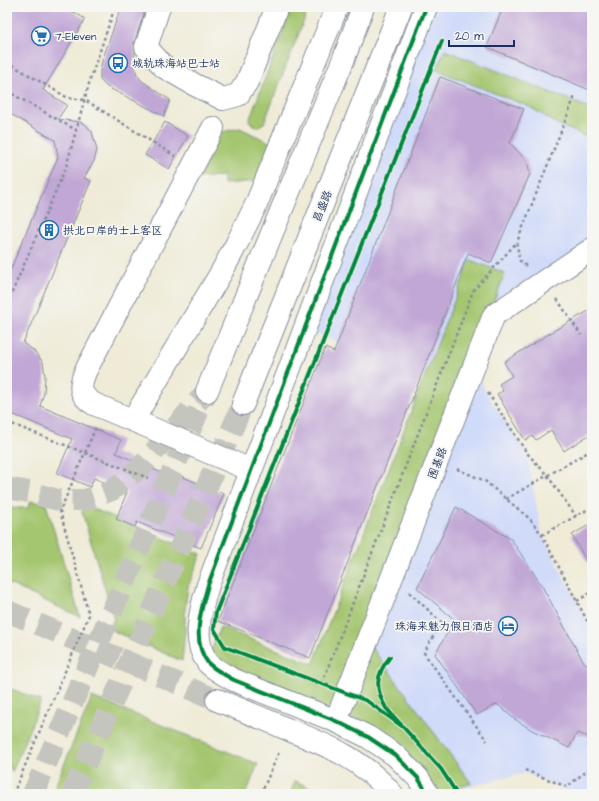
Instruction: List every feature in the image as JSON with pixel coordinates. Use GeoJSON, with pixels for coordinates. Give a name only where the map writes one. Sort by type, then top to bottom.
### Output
{"type":"FeatureCollection","features":[{"type":"Feature","properties":{"kind":"street"},"geometry":{"type":"LineString","coordinates":[[159,7],[146,47],[164,67],[195,86],[223,100],[238,95],[247,82],[277,7]]}},
{"type":"Feature","properties":{"kind":"street"},"geometry":{"type":"LineString","coordinates":[[133,420],[221,273],[255,207],[337,7]]}},
{"type":"Feature","properties":{"kind":"street"},"geometry":{"type":"LineString","coordinates":[[207,391],[341,66],[363,7]]}},
{"type":"Feature","properties":{"kind":"street","name":"昌盛路"},"geometry":{"type":"LineString","coordinates":[[243,404],[401,7]]}},
{"type":"Feature","properties":{"kind":"street"},"geometry":{"type":"LineString","coordinates":[[426,7],[210,578],[200,612],[199,632],[201,650],[208,662],[220,672],[234,680],[336,721],[368,737],[395,755],[418,778],[428,794]]}},
{"type":"Feature","properties":{"kind":"street"},"geometry":{"type":"LineString","coordinates":[[213,128],[82,379],[82,392],[84,397],[94,404],[251,470]]}},
{"type":"Feature","properties":{"kind":"street","name":"围基路"},"geometry":{"type":"LineString","coordinates":[[336,721],[494,315],[592,249]]}},
{"type":"Feature","properties":{"kind":"street"},"geometry":{"type":"LineString","coordinates":[[217,700],[331,747],[361,764],[383,783],[392,794]]}},
{"type":"Feature","properties":{"kind":"path"},"geometry":{"type":"LineString","coordinates":[[7,304],[66,167],[85,100],[115,7]]}},
{"type":"Feature","properties":{"kind":"path"},"geometry":{"type":"LineString","coordinates":[[7,62],[68,98],[85,100],[192,166]]}},
{"type":"Feature","properties":{"kind":"path"},"geometry":{"type":"LineString","coordinates":[[7,90],[76,130]]}},
{"type":"Feature","properties":{"kind":"path"},"geometry":{"type":"LineString","coordinates":[[322,683],[473,291],[517,242],[575,96]]}},
{"type":"Feature","properties":{"kind":"path"},"geometry":{"type":"LineString","coordinates":[[517,242],[519,260],[545,281],[581,335]]}},
{"type":"Feature","properties":{"kind":"path"},"geometry":{"type":"LineString","coordinates":[[477,360],[485,388],[527,454],[547,475],[576,516]]}},
{"type":"Feature","properties":{"kind":"path"},"geometry":{"type":"LineString","coordinates":[[13,794],[89,615],[60,511],[104,408]]}},
{"type":"Feature","properties":{"kind":"path"},"geometry":{"type":"LineString","coordinates":[[7,422],[148,478]]}},
{"type":"Feature","properties":{"kind":"path"},"geometry":{"type":"LineString","coordinates":[[506,499],[592,450]]}},
{"type":"Feature","properties":{"kind":"path"},"geometry":{"type":"LineString","coordinates":[[438,460],[485,481],[530,519],[542,535],[592,630]]}},
{"type":"Feature","properties":{"kind":"path"},"geometry":{"type":"LineString","coordinates":[[542,535],[592,507]]}},
{"type":"Feature","properties":{"kind":"path"},"geometry":{"type":"LineString","coordinates":[[406,589],[441,622],[424,653],[488,741]]}},
{"type":"Feature","properties":{"kind":"path"},"geometry":{"type":"LineString","coordinates":[[576,601],[592,592]]}},
{"type":"Feature","properties":{"kind":"path"},"geometry":{"type":"LineString","coordinates":[[314,680],[348,692]]}},
{"type":"Feature","properties":{"kind":"path"},"geometry":{"type":"LineString","coordinates":[[261,794],[279,752]]}},
{"type":"Feature","properties":{"kind":"path"},"geometry":{"type":"LineString","coordinates":[[525,770],[567,787],[592,766]]}},
{"type":"Feature","properties":{"kind":"shaded area"},"geometry":{"type":"Polygon","coordinates":[[[427,7],[592,7],[592,103],[418,31],[427,7]]]}},
{"type":"Feature","properties":{"kind":"shaded area"},"geometry":{"type":"Polygon","coordinates":[[[418,32],[592,103],[592,249],[493,315],[464,391],[305,329],[418,32]]]}},
{"type":"Feature","properties":{"kind":"shaded area","name":"珠海来魅力假日酒店"},"geometry":{"type":"Polygon","coordinates":[[[477,362],[484,389],[527,454],[542,535],[592,631],[591,794],[574,794],[525,773],[462,788],[395,754],[337,721],[477,362]]]}},
{"type":"Feature","properties":{"kind":"green space"},"geometry":{"type":"Polygon","coordinates":[[[292,7],[309,7],[264,123],[257,127],[249,121],[292,7]]]}},
{"type":"Feature","properties":{"kind":"green space"},"geometry":{"type":"Polygon","coordinates":[[[445,50],[592,109],[592,139],[559,125],[530,107],[436,70],[445,50]]]}},
{"type":"Feature","properties":{"kind":"green space"},"geometry":{"type":"Polygon","coordinates":[[[240,128],[273,144],[258,181],[224,184],[224,176],[193,178],[217,133],[240,128]]]}},
{"type":"Feature","properties":{"kind":"green space"},"geometry":{"type":"Polygon","coordinates":[[[470,260],[505,273],[334,715],[209,657],[220,627],[313,664],[470,260]]]}},
{"type":"Feature","properties":{"kind":"green space"},"geometry":{"type":"Polygon","coordinates":[[[31,501],[46,504],[80,617],[7,583],[7,508],[28,508],[31,501]]]}},
{"type":"Feature","properties":{"kind":"green space"},"geometry":{"type":"Polygon","coordinates":[[[84,505],[201,554],[188,587],[185,608],[185,631],[182,661],[109,629],[114,619],[82,512],[84,505]]]}},
{"type":"Feature","properties":{"kind":"green space"},"geometry":{"type":"Polygon","coordinates":[[[370,645],[471,783],[458,788],[450,794],[431,794],[340,720],[370,645]]]}},
{"type":"Feature","properties":{"kind":"green space"},"geometry":{"type":"Polygon","coordinates":[[[7,687],[41,701],[12,772],[7,762],[7,687]]]}},
{"type":"Feature","properties":{"kind":"green space"},"geometry":{"type":"Polygon","coordinates":[[[92,697],[258,764],[246,794],[52,794],[92,697]]]}},
{"type":"Feature","properties":{"kind":"green space"},"geometry":{"type":"Polygon","coordinates":[[[295,781],[324,794],[290,794],[295,781]]]}},
{"type":"Feature","properties":{"kind":"building"},"geometry":{"type":"Polygon","coordinates":[[[7,7],[66,7],[85,19],[43,90],[67,105],[58,119],[80,122],[86,125],[92,132],[97,150],[94,161],[84,178],[91,181],[23,343],[33,350],[43,362],[45,376],[44,393],[40,406],[121,440],[116,453],[162,473],[164,469],[224,494],[201,548],[137,522],[135,527],[116,519],[127,492],[94,478],[90,487],[57,473],[72,439],[7,412],[7,278],[58,157],[55,140],[7,112],[7,7]]]}},
{"type":"Feature","properties":{"kind":"building","name":"城轨珠海站巴士站"},"geometry":{"type":"Polygon","coordinates":[[[121,7],[146,7],[134,43],[134,65],[137,75],[142,81],[170,100],[164,116],[107,87],[100,80],[102,61],[121,7]]]}},
{"type":"Feature","properties":{"kind":"building"},"geometry":{"type":"Polygon","coordinates":[[[503,7],[592,7],[592,91],[487,47],[503,7]]]}},
{"type":"Feature","properties":{"kind":"building"},"geometry":{"type":"Polygon","coordinates":[[[440,77],[524,109],[510,143],[527,161],[530,174],[491,263],[468,253],[310,658],[218,621],[325,348],[334,352],[440,77]]]}},
{"type":"Feature","properties":{"kind":"building"},"geometry":{"type":"Polygon","coordinates":[[[165,122],[188,136],[169,169],[145,155],[165,122]]]}},
{"type":"Feature","properties":{"kind":"building"},"geometry":{"type":"Polygon","coordinates":[[[592,309],[592,433],[564,451],[551,430],[536,440],[533,436],[525,440],[497,394],[503,391],[499,384],[512,376],[504,362],[592,309]]]}},
{"type":"Feature","properties":{"kind":"building","name":"珠海来魅力假日酒店"},"geometry":{"type":"Polygon","coordinates":[[[456,507],[511,539],[542,586],[583,661],[592,669],[592,738],[577,733],[569,748],[532,730],[513,718],[497,704],[477,715],[435,654],[455,620],[417,588],[456,507]]]}},
{"type":"Feature","properties":{"kind":"building"},"geometry":{"type":"Polygon","coordinates":[[[592,523],[592,571],[572,535],[592,523]]]}},
{"type":"Feature","properties":{"kind":"tunnel"},"geometry":{"type":"LineString","coordinates":[[7,490],[12,489],[29,492],[58,500],[85,500],[112,490],[141,467],[207,391]]}},
{"type":"Feature","properties":{"kind":"tunnel"},"geometry":{"type":"LineString","coordinates":[[33,794],[207,391]]}},
{"type":"Feature","properties":{"kind":"tunnel"},"geometry":{"type":"LineString","coordinates":[[72,794],[243,404]]}},
{"type":"Feature","properties":{"kind":"tunnel"},"geometry":{"type":"LineString","coordinates":[[7,611],[217,700]]}},
{"type":"Feature","properties":{"kind":"cycle path"},"geometry":{"type":"LineString","coordinates":[[426,7],[208,585],[200,614],[199,635],[203,654],[208,663],[217,670],[234,680],[336,721],[368,737],[395,755],[418,778],[428,794]]}},
{"type":"Feature","properties":{"kind":"cycle path"},"geometry":{"type":"LineString","coordinates":[[403,727],[367,701],[225,647],[214,629],[216,612],[442,41]]}},
{"type":"Feature","properties":{"kind":"cycle path"},"geometry":{"type":"LineString","coordinates":[[390,657],[379,676],[378,688],[382,701],[386,708],[441,769],[457,794]]}},
{"type":"Feature","properties":{"kind":"place","name":"7-Eleven"},"geometry":{"type":"Point","coordinates":[41,36]}},
{"type":"Feature","properties":{"kind":"place","name":"城轨珠海站巴士站"},"geometry":{"type":"Point","coordinates":[118,63]}},
{"type":"Feature","properties":{"kind":"place","name":"拱北口岸的士上客区"},"geometry":{"type":"Point","coordinates":[49,230]}},
{"type":"Feature","properties":{"kind":"place","name":"珠海来魅力假日酒店"},"geometry":{"type":"Point","coordinates":[508,626]}}]}
